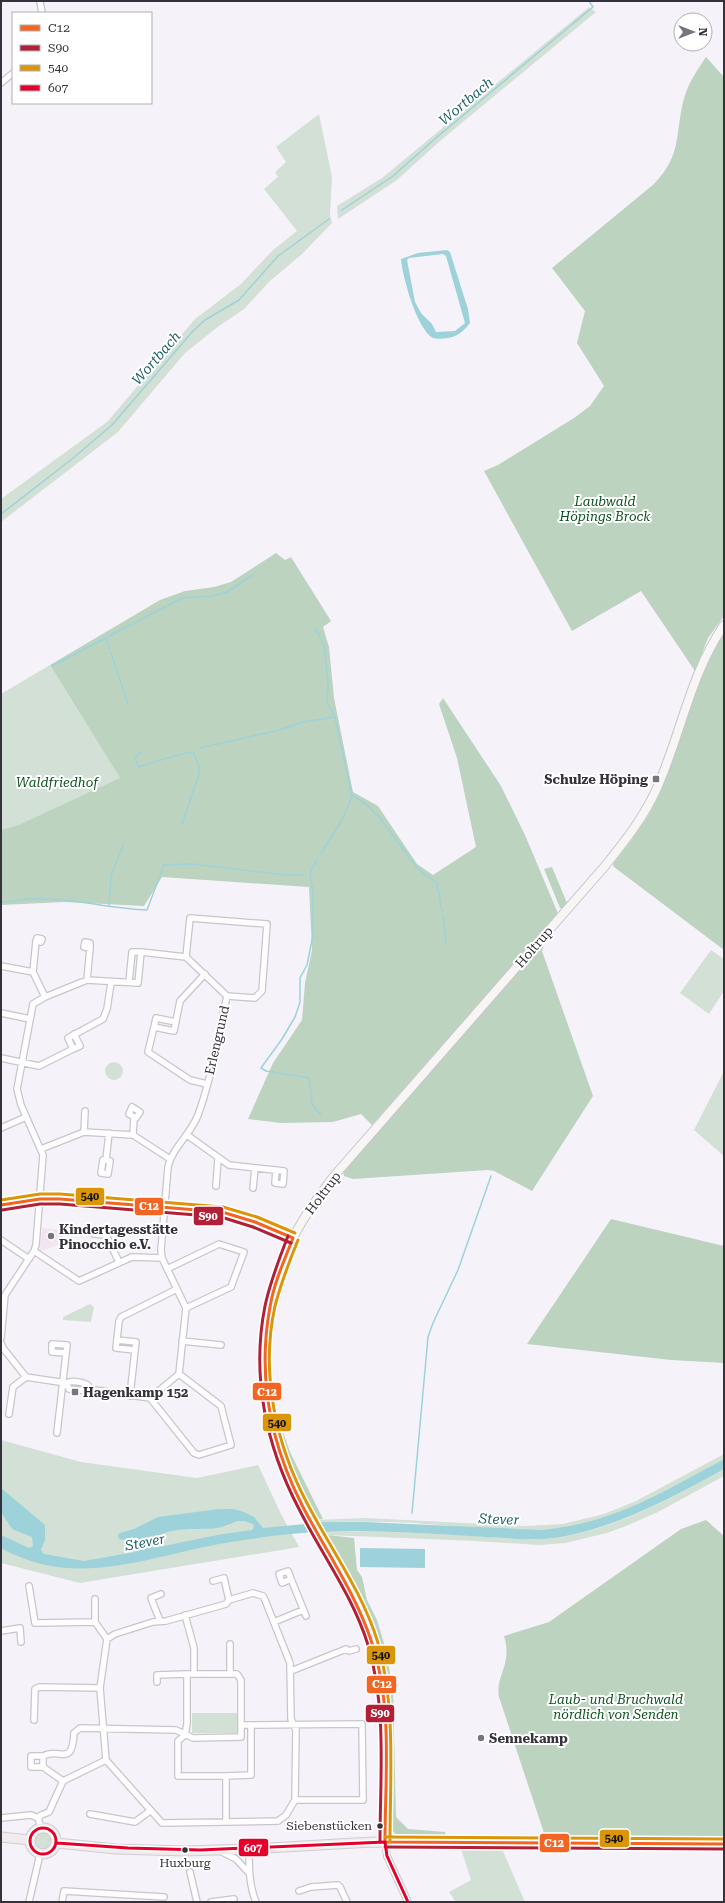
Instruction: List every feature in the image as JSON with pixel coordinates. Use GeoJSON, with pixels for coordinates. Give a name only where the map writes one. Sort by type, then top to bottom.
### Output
{"type":"FeatureCollection","features":[{"type":"Feature","properties":{"kind":"main road","name":"Holtrup"},"geometry":{"type":"LineString","coordinates":[[385,1842],[384,1714],[378,1669],[373,1647],[363,1616],[344,1577],[310,1520],[289,1480],[277,1447],[268,1415],[264,1377],[265,1340],[268,1315],[275,1284],[293,1238],[304,1218],[334,1176],[605,866],[627,838],[650,802],[657,788],[698,674],[713,642],[724,625]]}},
{"type":"Feature","properties":{"kind":"main road"},"geometry":{"type":"LineString","coordinates":[[41,1828],[52,1832],[55,1835],[57,1843],[51,1852],[40,1854],[33,1849],[30,1840],[32,1835],[41,1828]]}},
{"type":"Feature","properties":{"kind":"main road"},"geometry":{"type":"LineString","coordinates":[[1,1837],[30,1840]]}},
{"type":"Feature","properties":{"kind":"main road"},"geometry":{"type":"LineString","coordinates":[[57,1843],[116,1849],[219,1850],[249,1850],[385,1842],[724,1844]]}},
{"type":"Feature","properties":{"kind":"street"},"geometry":{"type":"LineString","coordinates":[[40,1],[42,12]]}},
{"type":"Feature","properties":{"kind":"street"},"geometry":{"type":"LineString","coordinates":[[1,83],[12,74]]}},
{"type":"Feature","properties":{"kind":"street","name":"Erlengrund"},"geometry":{"type":"LineString","coordinates":[[190,918],[267,924],[262,990],[255,998],[227,996],[205,974],[186,957],[190,918]]}},
{"type":"Feature","properties":{"kind":"street"},"geometry":{"type":"LineString","coordinates":[[36,941],[33,972],[45,997]]}},
{"type":"Feature","properties":{"kind":"street"},"geometry":{"type":"LineString","coordinates":[[87,980],[90,948]]}},
{"type":"Feature","properties":{"kind":"street"},"geometry":{"type":"LineString","coordinates":[[129,982],[132,952],[186,957]]}},
{"type":"Feature","properties":{"kind":"street"},"geometry":{"type":"LineString","coordinates":[[1,1338],[3,1292],[34,1251],[40,1199],[43,1163],[41,1149],[26,1117],[17,1092],[21,1062],[33,1004],[45,997],[87,980],[138,983],[141,952]]}},
{"type":"Feature","properties":{"kind":"street"},"geometry":{"type":"LineString","coordinates":[[1,966],[33,972]]}},
{"type":"Feature","properties":{"kind":"street"},"geometry":{"type":"LineString","coordinates":[[176,1022],[156,1018],[154,1027],[174,1031],[176,1022],[180,1001],[205,974]]}},
{"type":"Feature","properties":{"kind":"street"},"geometry":{"type":"LineString","coordinates":[[1,1058],[39,1066],[73,1049],[68,1038],[103,1019],[107,1009],[111,982]]}},
{"type":"Feature","properties":{"kind":"street","name":"Erlengrund"},"geometry":{"type":"LineString","coordinates":[[162,1258],[161,1250],[170,1159],[198,1116],[207,1084],[227,996]]}},
{"type":"Feature","properties":{"kind":"street"},"geometry":{"type":"LineString","coordinates":[[1,1013],[30,1019]]}},
{"type":"Feature","properties":{"kind":"street","name":"Erlengrund"},"geometry":{"type":"LineString","coordinates":[[154,1027],[148,1052],[190,1080],[207,1084]]}},
{"type":"Feature","properties":{"kind":"street"},"geometry":{"type":"LineString","coordinates":[[84,1132],[85,1111]]}},
{"type":"Feature","properties":{"kind":"street"},"geometry":{"type":"LineString","coordinates":[[1,1128],[26,1117]]}},
{"type":"Feature","properties":{"kind":"street"},"geometry":{"type":"LineString","coordinates":[[133,1135],[134,1117]]}},
{"type":"Feature","properties":{"kind":"street"},"geometry":{"type":"LineString","coordinates":[[41,1149],[84,1132],[109,1133],[133,1135],[170,1159]]}},
{"type":"Feature","properties":{"kind":"street"},"geometry":{"type":"LineString","coordinates":[[106,1160],[109,1133]]}},
{"type":"Feature","properties":{"kind":"street"},"geometry":{"type":"LineString","coordinates":[[187,1135],[229,1165],[276,1170]]}},
{"type":"Feature","properties":{"kind":"street"},"geometry":{"type":"LineString","coordinates":[[216,1186],[218,1158]]}},
{"type":"Feature","properties":{"kind":"street"},"geometry":{"type":"LineString","coordinates":[[253,1188],[255,1168]]}},
{"type":"Feature","properties":{"kind":"street"},"geometry":{"type":"LineString","coordinates":[[1,1205],[40,1199],[75,1200],[165,1207],[233,1215],[255,1222],[293,1238]]}},
{"type":"Feature","properties":{"kind":"street"},"geometry":{"type":"LineString","coordinates":[[94,1234],[106,1235],[119,1262]]}},
{"type":"Feature","properties":{"kind":"street"},"geometry":{"type":"LineString","coordinates":[[1,1240],[29,1259]]}},
{"type":"Feature","properties":{"kind":"street"},"geometry":{"type":"LineString","coordinates":[[168,1269],[219,1244],[244,1252],[231,1287],[186,1308]]}},
{"type":"Feature","properties":{"kind":"street"},"geometry":{"type":"LineString","coordinates":[[1,1342],[3,1348],[26,1377],[84,1383],[88,1385],[88,1389],[150,1398],[179,1374],[186,1308],[162,1258],[135,1256],[119,1262],[79,1282],[34,1251]]}},
{"type":"Feature","properties":{"kind":"street"},"geometry":{"type":"LineString","coordinates":[[130,1396],[135,1350],[116,1348],[119,1321],[121,1318],[177,1289]]}},
{"type":"Feature","properties":{"kind":"street"},"geometry":{"type":"LineString","coordinates":[[182,1341],[221,1345]]}},
{"type":"Feature","properties":{"kind":"street"},"geometry":{"type":"LineString","coordinates":[[56,1433],[65,1382],[66,1353]]}},
{"type":"Feature","properties":{"kind":"street"},"geometry":{"type":"LineString","coordinates":[[150,1398],[194,1453],[199,1455],[231,1445],[221,1406],[179,1374]]}},
{"type":"Feature","properties":{"kind":"street"},"geometry":{"type":"LineString","coordinates":[[9,1414],[13,1387],[26,1377]]}},
{"type":"Feature","properties":{"kind":"street"},"geometry":{"type":"LineString","coordinates":[[213,1581],[224,1578],[229,1600]]}},
{"type":"Feature","properties":{"kind":"street"},"geometry":{"type":"LineString","coordinates":[[274,1622],[305,1613],[291,1579]]}},
{"type":"Feature","properties":{"kind":"street"},"geometry":{"type":"LineString","coordinates":[[29,1586],[35,1623],[94,1622]]}},
{"type":"Feature","properties":{"kind":"street"},"geometry":{"type":"LineString","coordinates":[[95,1599],[94,1622],[106,1639],[100,1688],[106,1760],[150,1811],[162,1823],[220,1823],[226,1821],[278,1820],[286,1814],[295,1800],[296,1730],[291,1719],[291,1671],[289,1657],[263,1596],[253,1593],[229,1600],[226,1604],[153,1622],[121,1632],[106,1639]]}},
{"type":"Feature","properties":{"kind":"street"},"geometry":{"type":"LineString","coordinates":[[160,1621],[151,1598],[161,1594]]}},
{"type":"Feature","properties":{"kind":"street"},"geometry":{"type":"LineString","coordinates":[[185,1615],[194,1648],[187,1724],[185,1735],[178,1741],[178,1776],[251,1775],[251,1725]]}},
{"type":"Feature","properties":{"kind":"street"},"geometry":{"type":"LineString","coordinates":[[1,1631],[20,1628],[21,1642]]}},
{"type":"Feature","properties":{"kind":"street"},"geometry":{"type":"LineString","coordinates":[[230,1644],[230,1674]]}},
{"type":"Feature","properties":{"kind":"street"},"geometry":{"type":"LineString","coordinates":[[291,1671],[346,1649],[349,1651],[356,1649]]}},
{"type":"Feature","properties":{"kind":"street"},"geometry":{"type":"LineString","coordinates":[[63,1781],[43,1767],[31,1767],[31,1756],[43,1756],[46,1754],[65,1755],[69,1753],[73,1748],[74,1733],[76,1730],[176,1730],[193,1738],[241,1737],[241,1680],[237,1674],[157,1674],[157,1682]]}},
{"type":"Feature","properties":{"kind":"street"},"geometry":{"type":"LineString","coordinates":[[34,1720],[35,1689],[39,1687],[100,1688]]}},
{"type":"Feature","properties":{"kind":"street"},"geometry":{"type":"LineString","coordinates":[[241,1725],[294,1726],[361,1724],[363,1726],[363,1800],[295,1800]]}},
{"type":"Feature","properties":{"kind":"street"},"geometry":{"type":"LineString","coordinates":[[43,1756],[43,1767]]}},
{"type":"Feature","properties":{"kind":"street"},"geometry":{"type":"LineString","coordinates":[[38,1818],[51,1810],[63,1781],[106,1760]]}},
{"type":"Feature","properties":{"kind":"street"},"geometry":{"type":"LineString","coordinates":[[226,1776],[226,1821]]}},
{"type":"Feature","properties":{"kind":"street"},"geometry":{"type":"LineString","coordinates":[[90,1814],[135,1822],[150,1811]]}},
{"type":"Feature","properties":{"kind":"street"},"geometry":{"type":"LineString","coordinates":[[1,1818],[31,1815],[38,1818]]}},
{"type":"Feature","properties":{"kind":"street"},"geometry":{"type":"LineString","coordinates":[[38,1818],[41,1828]]}},
{"type":"Feature","properties":{"kind":"street"},"geometry":{"type":"LineString","coordinates":[[385,1842],[387,1856],[408,1902]]}},
{"type":"Feature","properties":{"kind":"street"},"geometry":{"type":"LineString","coordinates":[[219,1850],[236,1859],[249,1873]]}},
{"type":"Feature","properties":{"kind":"street"},"geometry":{"type":"LineString","coordinates":[[249,1850],[249,1873],[252,1893],[256,1902]]}},
{"type":"Feature","properties":{"kind":"street"},"geometry":{"type":"LineString","coordinates":[[29,1902],[40,1854]]}},
{"type":"Feature","properties":{"kind":"street"},"geometry":{"type":"LineString","coordinates":[[190,1872],[197,1902]]}},
{"type":"Feature","properties":{"kind":"street"},"geometry":{"type":"LineString","coordinates":[[299,1891],[311,1887],[338,1885],[347,1902]]}},
{"type":"Feature","properties":{"kind":"street"},"geometry":{"type":"LineString","coordinates":[[62,1902],[64,1891],[164,1897]]}},
{"type":"Feature","properties":{"kind":"street"},"geometry":{"type":"LineString","coordinates":[[120,1894],[120,1902]]}},
{"type":"Feature","properties":{"kind":"street"},"geometry":{"type":"LineString","coordinates":[[211,1902],[234,1898]]}},
{"type":"Feature","properties":{"kind":"shaded area"},"geometry":{"type":"Polygon","coordinates":[[[42,1228],[64,1230],[62,1244],[40,1251],[42,1228]]]}},
{"type":"Feature","properties":{"kind":"green space"},"geometry":{"type":"Polygon","coordinates":[[[589,7],[596,12],[440,141],[397,180],[338,219],[337,206],[382,178],[589,7]]]}},
{"type":"Feature","properties":{"kind":"green space","name":"Laubwald Höpings Brock"},"geometry":{"type":"Polygon","coordinates":[[[706,57],[724,77],[724,616],[708,638],[695,671],[641,591],[572,631],[484,471],[498,465],[574,418],[590,406],[604,386],[577,343],[585,311],[552,268],[654,184],[663,173],[670,162],[677,142],[685,95],[694,76],[706,57]]]}},
{"type":"Feature","properties":{"kind":"green space"},"geometry":{"type":"Polygon","coordinates":[[[319,114],[332,177],[330,215],[332,223],[302,254],[270,281],[244,309],[219,326],[185,353],[118,432],[1,522],[1,499],[107,422],[195,319],[241,284],[273,250],[297,231],[264,189],[278,177],[275,172],[286,162],[276,147],[319,114]]]}},
{"type":"Feature","properties":{"kind":"green space"},"geometry":{"type":"Polygon","coordinates":[[[276,553],[285,560],[291,557],[331,621],[323,627],[329,647],[334,698],[353,792],[378,806],[417,864],[433,875],[476,847],[457,758],[439,704],[443,698],[501,786],[525,835],[557,911],[557,914],[372,1125],[361,1114],[333,1122],[281,1123],[248,1119],[273,1063],[302,1020],[305,983],[312,950],[309,887],[162,877],[144,906],[64,902],[1,905],[1,830],[21,824],[120,778],[50,665],[160,600],[185,591],[214,587],[231,582],[276,553]]]}},
{"type":"Feature","properties":{"kind":"green space"},"geometry":{"type":"Polygon","coordinates":[[[724,631],[724,950],[614,867],[613,864],[627,847],[657,800],[669,770],[696,689],[713,649],[724,631]]]}},
{"type":"Feature","properties":{"kind":"green space","name":"Waldfriedhof"},"geometry":{"type":"Polygon","coordinates":[[[50,665],[120,778],[90,846],[21,824],[1,830],[1,694],[50,665]]]}},
{"type":"Feature","properties":{"kind":"green space"},"geometry":{"type":"Polygon","coordinates":[[[552,867],[567,903],[563,908],[560,908],[544,869],[552,867]]]}},
{"type":"Feature","properties":{"kind":"green space"},"geometry":{"type":"Polygon","coordinates":[[[545,941],[542,951],[593,1096],[532,1191],[494,1171],[488,1170],[353,1179],[344,1176],[343,1171],[545,941]]]}},
{"type":"Feature","properties":{"kind":"green space"},"geometry":{"type":"Polygon","coordinates":[[[711,950],[724,959],[724,991],[709,1014],[680,993],[711,950]]]}},
{"type":"Feature","properties":{"kind":"green space"},"geometry":{"type":"Polygon","coordinates":[[[114,1062],[118,1063],[122,1067],[122,1075],[118,1079],[114,1080],[110,1079],[106,1075],[105,1071],[106,1067],[110,1063],[114,1062]]]}},
{"type":"Feature","properties":{"kind":"green space"},"geometry":{"type":"Polygon","coordinates":[[[724,1071],[724,1156],[694,1130],[724,1071]]]}},
{"type":"Feature","properties":{"kind":"green space"},"geometry":{"type":"Polygon","coordinates":[[[611,1219],[724,1246],[724,1363],[671,1360],[527,1344],[611,1219]]]}},
{"type":"Feature","properties":{"kind":"green space"},"geometry":{"type":"Polygon","coordinates":[[[90,1304],[94,1307],[91,1322],[63,1320],[63,1317],[90,1304]]]}},
{"type":"Feature","properties":{"kind":"green space"},"geometry":{"type":"Polygon","coordinates":[[[272,1412],[276,1412],[290,1452],[323,1519],[315,1520],[301,1493],[285,1455],[272,1412]]]}},
{"type":"Feature","properties":{"kind":"green space"},"geometry":{"type":"Polygon","coordinates":[[[1,1440],[81,1462],[197,1478],[258,1465],[281,1514],[299,1547],[80,1583],[1,1563],[1,1440]]]}},
{"type":"Feature","properties":{"kind":"green space"},"geometry":{"type":"Polygon","coordinates":[[[724,1454],[724,1459],[646,1501],[606,1518],[563,1528],[546,1530],[512,1530],[389,1522],[326,1522],[318,1524],[315,1520],[366,1518],[526,1526],[563,1524],[604,1514],[636,1501],[724,1454]]]}},
{"type":"Feature","properties":{"kind":"green space"},"geometry":{"type":"Polygon","coordinates":[[[724,1469],[724,1476],[658,1512],[607,1533],[565,1543],[539,1545],[328,1535],[326,1537],[323,1532],[409,1532],[500,1538],[554,1538],[608,1525],[648,1509],[724,1469]]]}},
{"type":"Feature","properties":{"kind":"green space","name":"Laub- und Bruchwald nördlich von Senden"},"geometry":{"type":"Polygon","coordinates":[[[706,1520],[724,1536],[724,1839],[545,1836],[499,1697],[499,1682],[506,1655],[504,1636],[549,1622],[681,1529],[706,1520]]]}},
{"type":"Feature","properties":{"kind":"green space"},"geometry":{"type":"Polygon","coordinates":[[[328,1535],[354,1538],[357,1570],[362,1577],[367,1600],[377,1620],[386,1650],[393,1691],[396,1817],[408,1829],[445,1832],[446,1836],[395,1834],[392,1829],[389,1814],[388,1743],[385,1693],[377,1646],[365,1613],[326,1537],[328,1535]]]}},
{"type":"Feature","properties":{"kind":"green space"},"geometry":{"type":"Polygon","coordinates":[[[192,1713],[237,1713],[237,1733],[192,1733],[192,1713]]]}},
{"type":"Feature","properties":{"kind":"green space"},"geometry":{"type":"Polygon","coordinates":[[[44,1831],[51,1834],[54,1841],[51,1848],[44,1851],[37,1848],[34,1841],[37,1834],[44,1831]]]}},
{"type":"Feature","properties":{"kind":"green space"},"geometry":{"type":"Polygon","coordinates":[[[461,1849],[502,1849],[525,1902],[451,1902],[455,1901],[449,1892],[471,1880],[461,1849]]]}},
{"type":"Feature","properties":{"kind":"water"},"geometry":{"type":"Polygon","coordinates":[[[447,250],[450,252],[468,309],[470,323],[458,335],[444,339],[433,338],[421,325],[407,289],[401,259],[418,253],[447,250]],[[443,254],[409,258],[407,260],[415,302],[421,313],[432,324],[436,332],[455,331],[465,323],[446,256],[443,254]]]}},
{"type":"Feature","properties":{"kind":"water","name":"Stever"},"geometry":{"type":"Polygon","coordinates":[[[724,1459],[724,1469],[686,1490],[648,1508],[628,1517],[587,1531],[554,1538],[518,1539],[341,1531],[284,1535],[245,1540],[110,1567],[82,1568],[55,1567],[28,1560],[1,1548],[1,1535],[29,1548],[33,1546],[32,1537],[12,1529],[1,1512],[1,1488],[45,1525],[45,1540],[41,1550],[44,1554],[84,1561],[135,1552],[139,1549],[138,1542],[119,1539],[118,1535],[158,1517],[219,1509],[233,1509],[244,1512],[254,1517],[263,1528],[326,1522],[366,1522],[540,1530],[566,1527],[614,1514],[636,1505],[724,1459]],[[238,1521],[217,1528],[182,1530],[164,1533],[149,1543],[150,1546],[154,1548],[217,1535],[252,1530],[254,1527],[253,1524],[245,1521],[238,1521]]]}},
{"type":"Feature","properties":{"kind":"water"},"geometry":{"type":"Polygon","coordinates":[[[360,1548],[425,1549],[425,1568],[360,1567],[360,1548]]]}},
{"type":"Feature","properties":{"kind":"waterway","name":"Wortbach"},"geometry":{"type":"LineString","coordinates":[[342,210],[393,176],[437,137],[593,7],[589,1]]}},
{"type":"Feature","properties":{"kind":"waterway","name":"Wortbach"},"geometry":{"type":"LineString","coordinates":[[1,514],[72,459],[112,425],[193,331],[205,320],[239,300],[278,256],[329,219]]}},
{"type":"Feature","properties":{"kind":"waterway"},"geometry":{"type":"LineString","coordinates":[[52,666],[182,598],[212,596],[227,592],[253,575]]}},
{"type":"Feature","properties":{"kind":"waterway"},"geometry":{"type":"LineString","coordinates":[[315,627],[324,646],[328,682],[327,703],[335,717],[352,796],[361,801],[379,817],[418,868],[437,883],[442,911]]}},
{"type":"Feature","properties":{"kind":"waterway"},"geometry":{"type":"LineString","coordinates":[[105,637],[110,649]]}},
{"type":"Feature","properties":{"kind":"waterway"},"geometry":{"type":"LineString","coordinates":[[111,653],[128,704]]}},
{"type":"Feature","properties":{"kind":"waterway"},"geometry":{"type":"LineString","coordinates":[[200,748],[279,730],[303,722],[335,717]]}},
{"type":"Feature","properties":{"kind":"waterway"},"geometry":{"type":"LineString","coordinates":[[141,752],[135,759],[139,767],[173,756],[193,752],[199,766],[199,774],[182,824]]}},
{"type":"Feature","properties":{"kind":"waterway"},"geometry":{"type":"LineString","coordinates":[[321,854],[343,818],[352,796]]}},
{"type":"Feature","properties":{"kind":"waterway"},"geometry":{"type":"LineString","coordinates":[[109,906],[111,876],[123,845]]}},
{"type":"Feature","properties":{"kind":"waterway"},"geometry":{"type":"LineString","coordinates":[[317,859],[310,873],[313,893],[313,935],[307,965],[300,978],[300,1002],[295,1017],[282,1039],[261,1068],[266,1071],[309,1078],[312,1104],[321,1115]]}},
{"type":"Feature","properties":{"kind":"waterway"},"geometry":{"type":"LineString","coordinates":[[1,903],[19,900],[56,899],[147,910],[164,865],[192,864],[286,875],[304,875]]}},
{"type":"Feature","properties":{"kind":"waterway"},"geometry":{"type":"LineString","coordinates":[[443,917],[446,944]]}},
{"type":"Feature","properties":{"kind":"waterway"},"geometry":{"type":"LineString","coordinates":[[412,1513],[428,1337],[458,1270],[491,1176]]}},
{"type":"Feature","properties":{"kind":"transit line","name":"540"},"geometry":{"type":"LineString","coordinates":[[1,1200],[40,1194],[60,1194],[223,1207],[257,1217],[295,1233]]}},
{"type":"Feature","properties":{"kind":"transit line","name":"C12"},"geometry":{"type":"LineString","coordinates":[[1,1205],[40,1199],[60,1199],[222,1212],[255,1222],[293,1238]]}},
{"type":"Feature","properties":{"kind":"transit line","name":"S90"},"geometry":{"type":"LineString","coordinates":[[2,1210],[40,1204],[60,1204],[221,1217],[253,1227],[291,1243]]}},
{"type":"Feature","properties":{"kind":"transit line","name":"S90"},"geometry":{"type":"LineString","coordinates":[[288,1236],[269,1288],[261,1332],[260,1358],[264,1410],[270,1436],[287,1485],[308,1526],[346,1593],[362,1627],[368,1645],[378,1693],[380,1718],[380,1842]]}},
{"type":"Feature","properties":{"kind":"transit line","name":"C12"},"geometry":{"type":"LineString","coordinates":[[293,1238],[274,1289],[270,1307],[266,1333],[266,1385],[275,1435],[292,1483],[303,1507],[358,1608],[372,1643],[379,1667],[383,1692],[386,1742],[385,1842]]}},
{"type":"Feature","properties":{"kind":"transit line","name":"540"},"geometry":{"type":"LineString","coordinates":[[298,1240],[285,1273],[275,1306],[269,1357],[270,1383],[274,1408],[287,1458],[308,1505],[356,1589],[372,1625],[378,1643],[384,1667],[390,1717],[390,1842]]}},
{"type":"Feature","properties":{"kind":"transit line","name":"607"},"geometry":{"type":"LineString","coordinates":[[43,1828],[52,1832],[56,1841],[52,1850],[43,1854],[34,1850],[30,1841],[34,1832],[43,1828]]}},
{"type":"Feature","properties":{"kind":"transit line","name":"540"},"geometry":{"type":"LineString","coordinates":[[385,1837],[724,1839]]}},
{"type":"Feature","properties":{"kind":"transit line","name":"C12"},"geometry":{"type":"LineString","coordinates":[[385,1842],[724,1844]]}},
{"type":"Feature","properties":{"kind":"transit line","name":"607"},"geometry":{"type":"LineString","coordinates":[[57,1843],[128,1848],[200,1850],[385,1842],[387,1856],[408,1902]]}},
{"type":"Feature","properties":{"kind":"transit line","name":"S90"},"geometry":{"type":"LineString","coordinates":[[385,1847],[724,1849]]}},
{"type":"Feature","properties":{"kind":"place","name":"Schulze Höping"},"geometry":{"type":"Point","coordinates":[656,779]}},
{"type":"Feature","properties":{"kind":"place","name":"Kindertagesstätte Pinocchio e.V."},"geometry":{"type":"Point","coordinates":[51,1236]}},
{"type":"Feature","properties":{"kind":"place","name":"Hagenkamp 152"},"geometry":{"type":"Point","coordinates":[75,1392]}},
{"type":"Feature","properties":{"kind":"place","name":"Sennekamp"},"geometry":{"type":"Point","coordinates":[481,1738]}},
{"type":"Feature","properties":{"kind":"place","name":"Siebenstücken"},"geometry":{"type":"Point","coordinates":[380,1826]}},
{"type":"Feature","properties":{"kind":"place","name":"Huxburg"},"geometry":{"type":"Point","coordinates":[185,1850]}}]}
